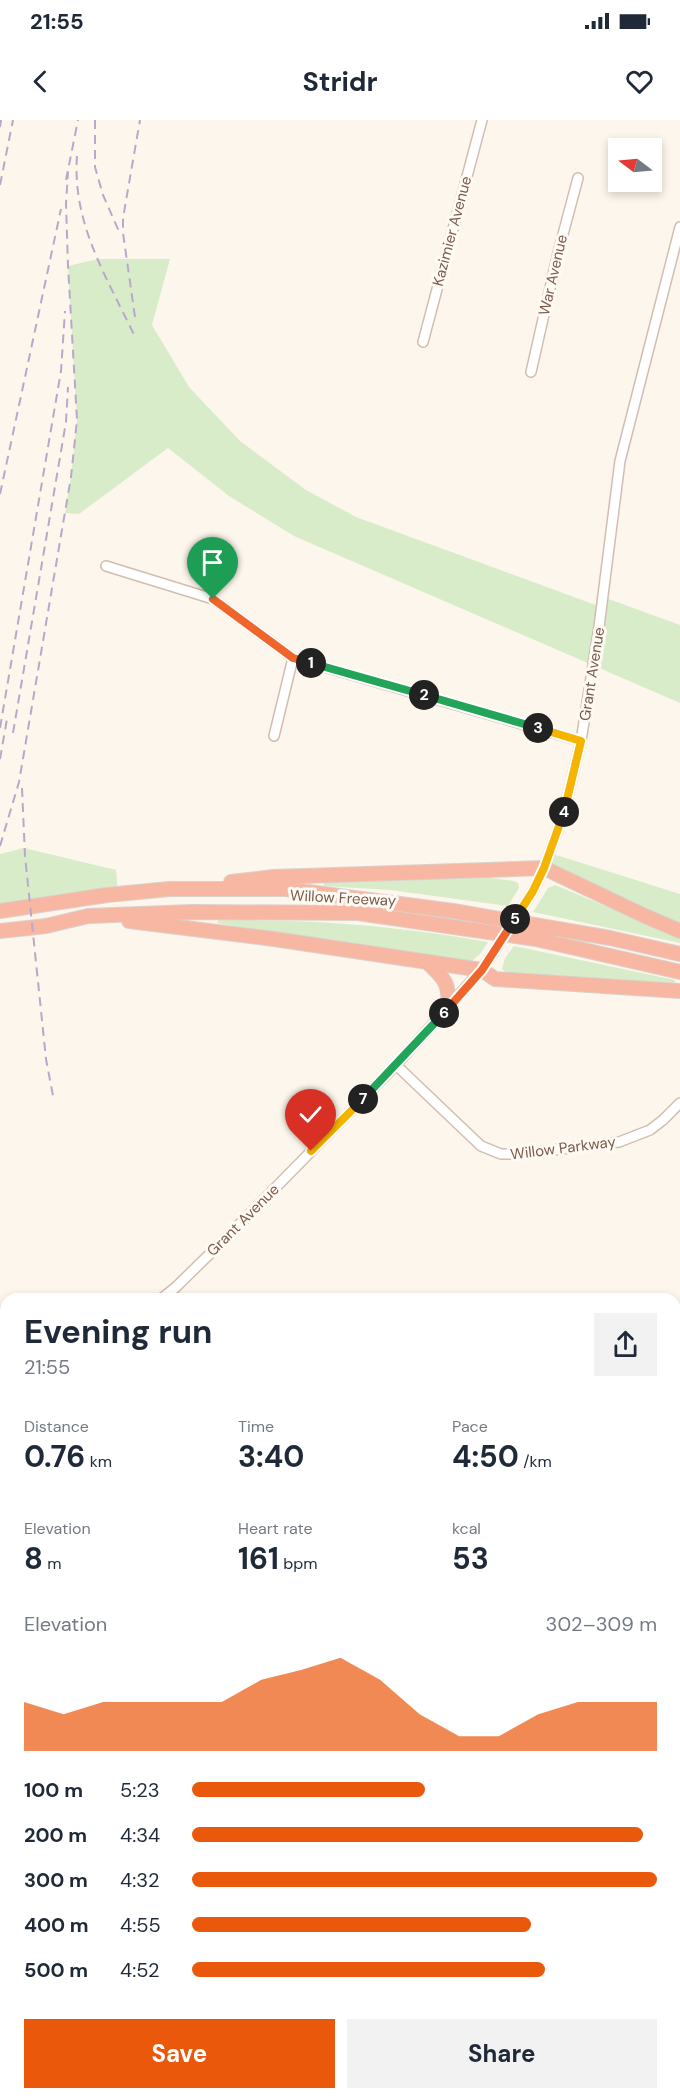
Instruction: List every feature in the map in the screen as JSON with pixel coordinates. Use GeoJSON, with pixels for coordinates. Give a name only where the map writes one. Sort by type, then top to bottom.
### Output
{"type":"FeatureCollection","features":[{"type":"Feature","properties":{"kind":"highway"},"geometry":{"type":"LineString","coordinates":[[169,889],[274,877],[544,868],[680,931]]}},
{"type":"Feature","properties":{"kind":"highway","name":"Willow Freeway"},"geometry":{"type":"LineString","coordinates":[[0,911],[107,895],[169,889],[286,889],[453,911],[610,938],[680,954]]}},
{"type":"Feature","properties":{"kind":"highway","name":"Willow Freeway"},"geometry":{"type":"LineString","coordinates":[[0,931],[46,926],[88,916],[192,912],[358,913],[536,939],[680,972]]}},
{"type":"Feature","properties":{"kind":"highway"},"geometry":{"type":"LineString","coordinates":[[88,916],[274,939],[428,963],[485,965],[495,979],[680,991]]}},
{"type":"Feature","properties":{"kind":"highway"},"geometry":{"type":"LineString","coordinates":[[428,963],[446,979],[449,990],[449,1008]]}},
{"type":"Feature","properties":{"kind":"street","name":"Kazimier Avenue"},"geometry":{"type":"LineString","coordinates":[[423,342],[482,120]]}},
{"type":"Feature","properties":{"kind":"street","name":"War Avenue"},"geometry":{"type":"LineString","coordinates":[[531,372],[578,178]]}},
{"type":"Feature","properties":{"kind":"street","name":"Grant Avenue"},"geometry":{"type":"LineString","coordinates":[[168,1293],[227,1237],[449,1008],[485,965],[533,891],[544,868],[564,812],[581,741],[599,627],[620,461],[680,227]]}},
{"type":"Feature","properties":{"kind":"street"},"geometry":{"type":"LineString","coordinates":[[105,566],[213,599],[293,658],[581,741]]}},
{"type":"Feature","properties":{"kind":"street"},"geometry":{"type":"LineString","coordinates":[[274,736],[293,658]]}},
{"type":"Feature","properties":{"kind":"street","name":"Willow Parkway"},"geometry":{"type":"LineString","coordinates":[[396,1065],[481,1146],[501,1154],[521,1154],[620,1142],[650,1130],[680,1103]]}},
{"type":"Feature","properties":{"kind":"green space"},"geometry":{"type":"Polygon","coordinates":[[[98,259],[170,259],[152,325],[189,387],[240,441],[306,490],[356,517],[601,607],[603,597],[680,625],[680,703],[294,536],[229,496],[168,448],[79,514],[65,513],[77,420],[68,266],[98,259]]]}},
{"type":"Feature","properties":{"kind":"green space"},"geometry":{"type":"Polygon","coordinates":[[[24,848],[116,870],[118,894],[0,911],[0,854],[24,848]]]}},
{"type":"Feature","properties":{"kind":"green space"},"geometry":{"type":"Polygon","coordinates":[[[550,853],[680,894],[680,931],[544,868],[550,853]]]}},
{"type":"Feature","properties":{"kind":"green space"},"geometry":{"type":"Polygon","coordinates":[[[477,876],[514,881],[518,883],[519,888],[508,906],[390,890],[324,886],[324,882],[477,876]]]}},
{"type":"Feature","properties":{"kind":"green space"},"geometry":{"type":"Polygon","coordinates":[[[555,885],[680,937],[680,943],[533,912],[548,888],[555,885]]]}},
{"type":"Feature","properties":{"kind":"green space"},"geometry":{"type":"Polygon","coordinates":[[[219,920],[354,925],[488,942],[480,954],[468,964],[217,923],[219,920]]]}},
{"type":"Feature","properties":{"kind":"green space"},"geometry":{"type":"Polygon","coordinates":[[[514,946],[675,980],[674,985],[507,973],[502,969],[505,958],[514,946]]]}},
{"type":"Feature","properties":{"kind":"railway"},"geometry":{"type":"LineString","coordinates":[[0,127],[1,120]]}},
{"type":"Feature","properties":{"kind":"railway"},"geometry":{"type":"LineString","coordinates":[[0,185],[13,120]]}},
{"type":"Feature","properties":{"kind":"railway"},"geometry":{"type":"LineString","coordinates":[[66,180],[78,120]]}},
{"type":"Feature","properties":{"kind":"railway"},"geometry":{"type":"LineString","coordinates":[[95,120],[95,167],[103,195],[120,234]]}},
{"type":"Feature","properties":{"kind":"railway"},"geometry":{"type":"LineString","coordinates":[[135,317],[123,233],[123,218],[140,120]]}},
{"type":"Feature","properties":{"kind":"railway"},"geometry":{"type":"LineString","coordinates":[[77,156],[77,181],[86,228],[94,251],[136,339]]}},
{"type":"Feature","properties":{"kind":"railway"},"geometry":{"type":"LineString","coordinates":[[0,846],[19,782],[71,477],[77,420],[68,266],[66,204],[68,172]]}},
{"type":"Feature","properties":{"kind":"railway"},"geometry":{"type":"LineString","coordinates":[[0,494],[61,209]]}},
{"type":"Feature","properties":{"kind":"railway"},"geometry":{"type":"LineString","coordinates":[[0,728],[61,371],[65,311]]}},
{"type":"Feature","properties":{"kind":"railway"},"geometry":{"type":"LineString","coordinates":[[13,733],[66,422],[68,387]]}},
{"type":"Feature","properties":{"kind":"railway"},"geometry":{"type":"LineString","coordinates":[[0,759],[7,719]]}},
{"type":"Feature","properties":{"kind":"railway"},"geometry":{"type":"LineString","coordinates":[[22,788],[25,856],[46,1059],[53,1096]]}},
{"type":"Feature","properties":{"kind":"route"},"geometry":{"type":"LineString","coordinates":[[213,599],[293,658],[581,741],[564,812],[544,868],[533,891],[488,961],[438,1020],[311,1151]]}}]}
